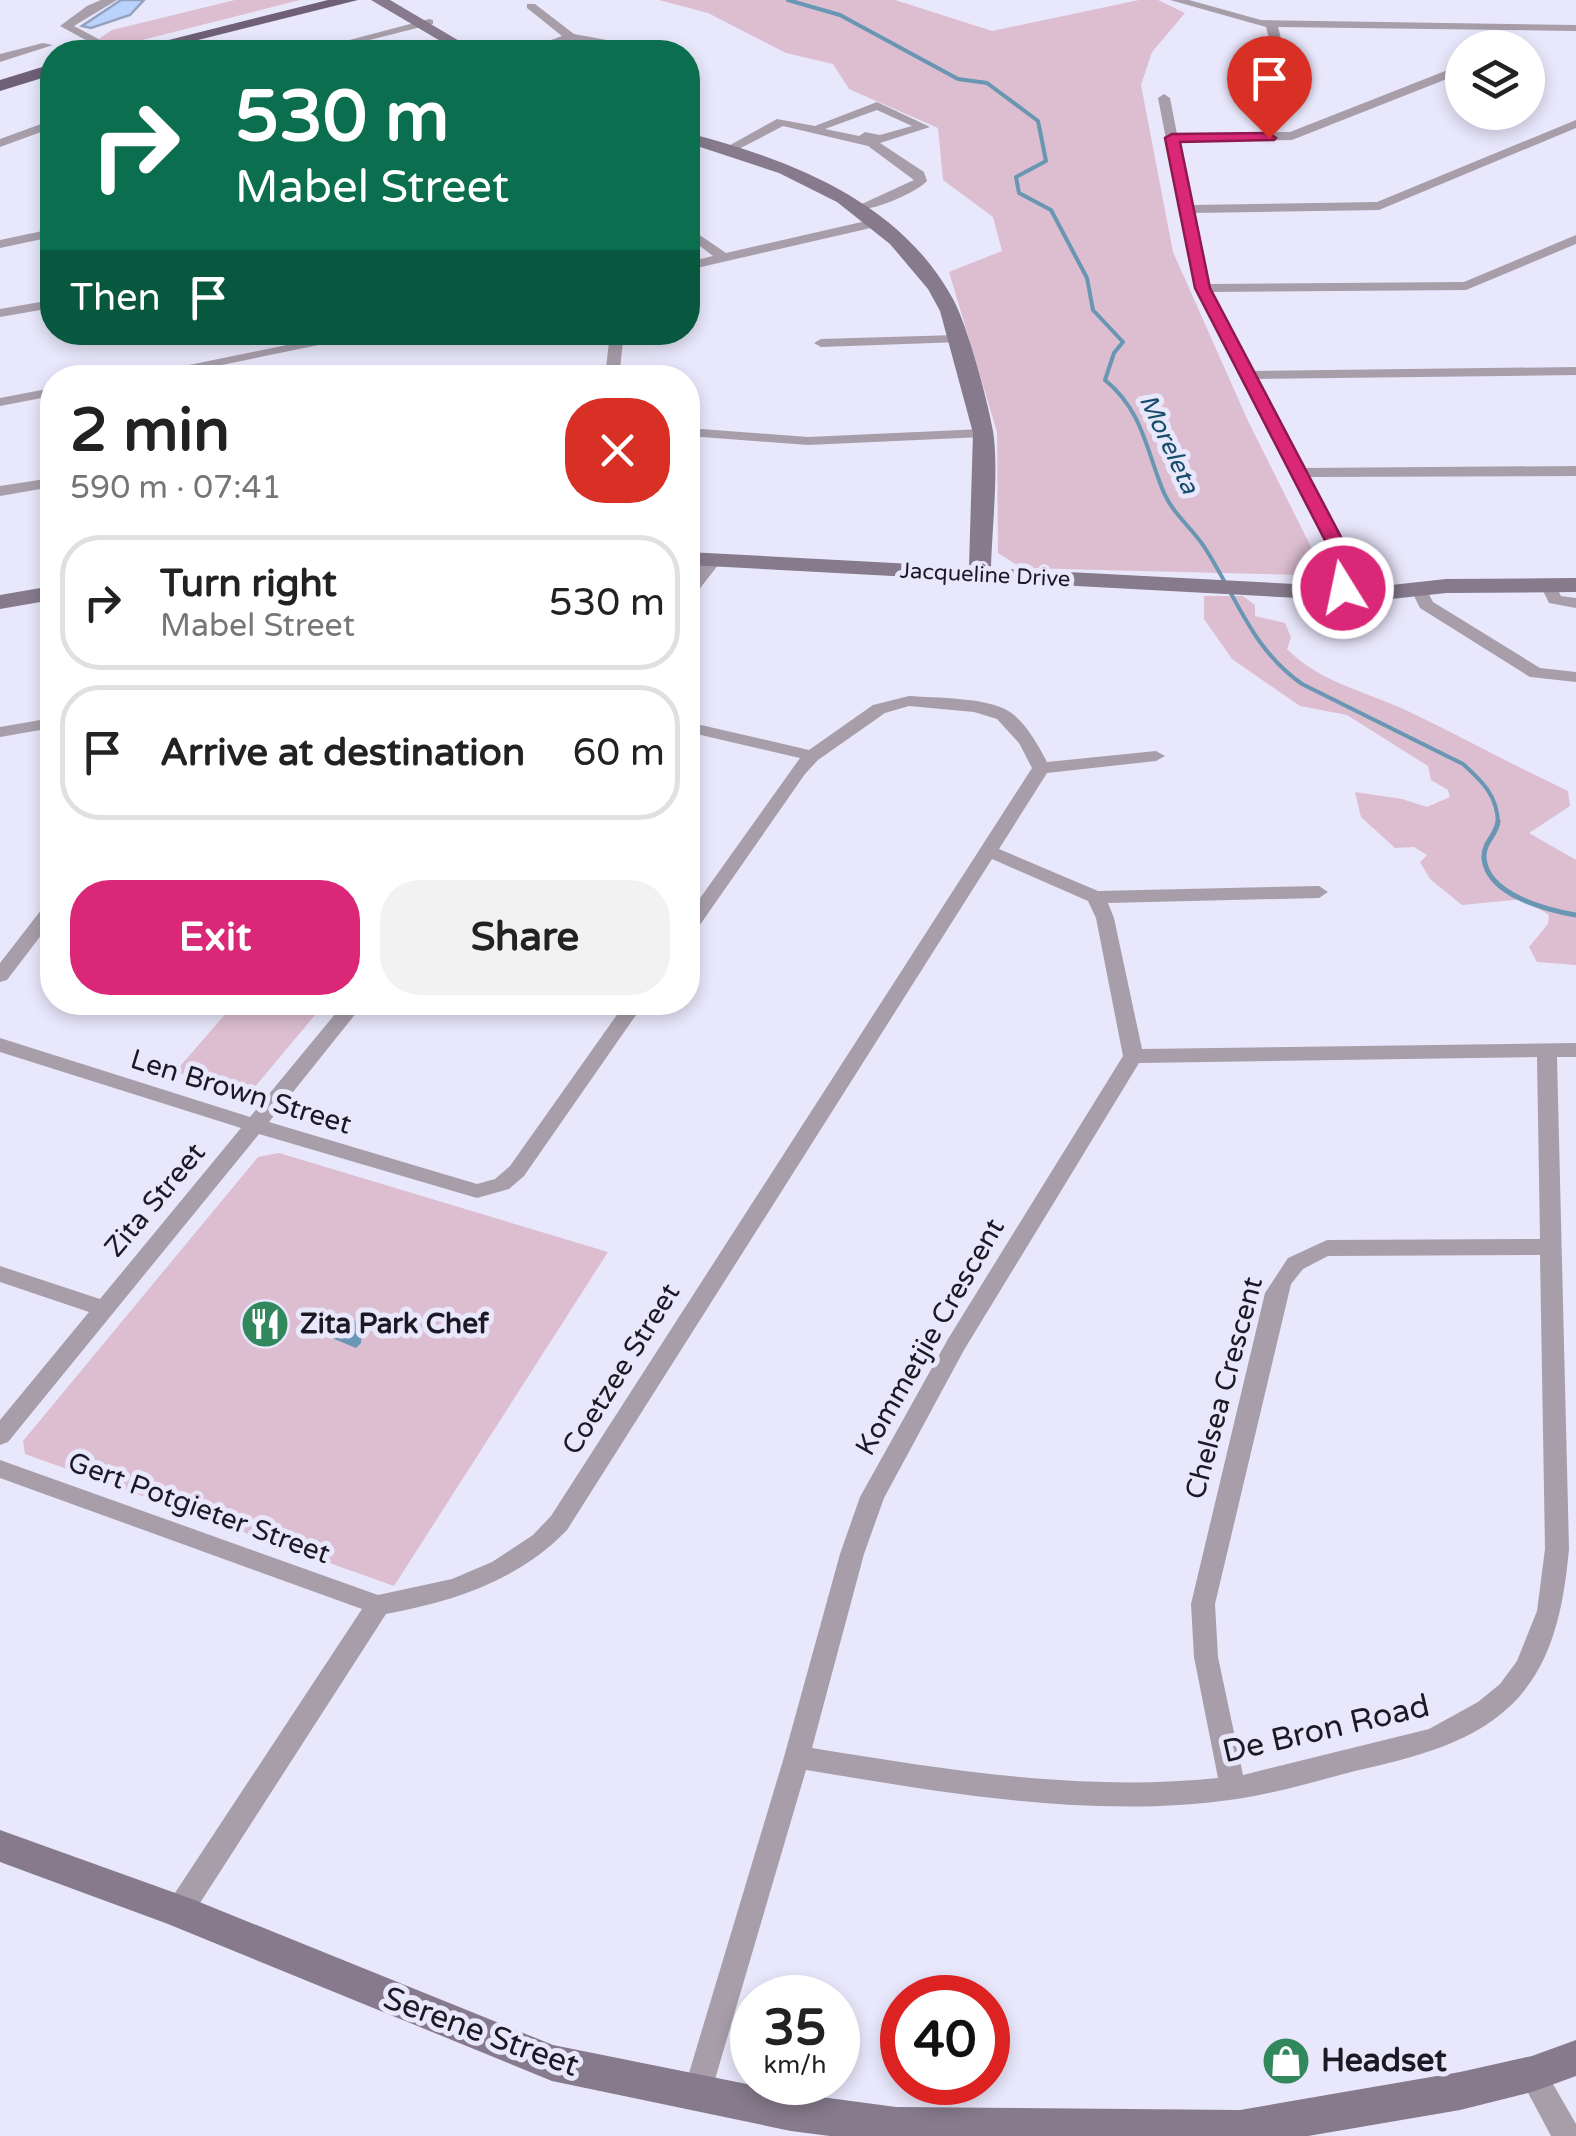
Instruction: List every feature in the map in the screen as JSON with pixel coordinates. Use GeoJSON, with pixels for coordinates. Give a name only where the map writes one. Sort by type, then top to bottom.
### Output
{"type":"FeatureCollection","features":[{"type":"Feature","properties":{"kind":"main road"},"geometry":{"type":"LineString","coordinates":[[166,40],[325,0]]}},
{"type":"Feature","properties":{"kind":"main road"},"geometry":{"type":"LineString","coordinates":[[170,40],[350,0]]}},
{"type":"Feature","properties":{"kind":"main road"},"geometry":{"type":"LineString","coordinates":[[0,88],[40,76]]}},
{"type":"Feature","properties":{"kind":"street"},"geometry":{"type":"LineString","coordinates":[[82,40],[66,26],[91,8],[111,0]]}},
{"type":"Feature","properties":{"kind":"street"},"geometry":{"type":"LineString","coordinates":[[379,0],[424,23]]}},
{"type":"Feature","properties":{"kind":"street"},"geometry":{"type":"LineString","coordinates":[[392,0],[450,40]]}},
{"type":"Feature","properties":{"kind":"street"},"geometry":{"type":"LineString","coordinates":[[1176,0],[1245,20],[1271,23],[1504,33],[1576,28]]}},
{"type":"Feature","properties":{"kind":"street"},"geometry":{"type":"LineString","coordinates":[[531,6],[571,38]]}},
{"type":"Feature","properties":{"kind":"street"},"geometry":{"type":"LineString","coordinates":[[357,40],[424,23]]}},
{"type":"Feature","properties":{"kind":"street"},"geometry":{"type":"LineString","coordinates":[[1271,23],[1278,50]]}},
{"type":"Feature","properties":{"kind":"street"},"geometry":{"type":"LineString","coordinates":[[564,40],[585,40]]}},
{"type":"Feature","properties":{"kind":"street"},"geometry":{"type":"LineString","coordinates":[[0,58],[40,47]]}},
{"type":"Feature","properties":{"kind":"street"},"geometry":{"type":"LineString","coordinates":[[1172,138],[1292,136],[1445,77]]}},
{"type":"Feature","properties":{"kind":"street"},"geometry":{"type":"LineString","coordinates":[[1164,98],[1202,288],[1359,585]]}},
{"type":"Feature","properties":{"kind":"street"},"geometry":{"type":"LineString","coordinates":[[729,149],[781,123],[801,122],[880,138],[924,127],[877,106],[821,126]]}},
{"type":"Feature","properties":{"kind":"street"},"geometry":{"type":"LineString","coordinates":[[781,123],[872,143],[920,175],[921,180],[914,187],[859,208]]}},
{"type":"Feature","properties":{"kind":"street"},"geometry":{"type":"LineString","coordinates":[[1185,210],[1380,206],[1576,124]]}},
{"type":"Feature","properties":{"kind":"street"},"geometry":{"type":"LineString","coordinates":[[0,143],[40,128]]}},
{"type":"Feature","properties":{"kind":"street"},"geometry":{"type":"LineString","coordinates":[[700,141],[805,175],[859,208],[879,222],[945,300],[983,433],[980,575]]}},
{"type":"Feature","properties":{"kind":"street"},"geometry":{"type":"LineString","coordinates":[[700,263],[879,222]]}},
{"type":"Feature","properties":{"kind":"street"},"geometry":{"type":"LineString","coordinates":[[0,244],[40,236]]}},
{"type":"Feature","properties":{"kind":"street"},"geometry":{"type":"LineString","coordinates":[[1202,288],[1466,286],[1576,239]]}},
{"type":"Feature","properties":{"kind":"street"},"geometry":{"type":"LineString","coordinates":[[700,240],[724,258]]}},
{"type":"Feature","properties":{"kind":"street"},"geometry":{"type":"LineString","coordinates":[[0,313],[40,306]]}},
{"type":"Feature","properties":{"kind":"street"},"geometry":{"type":"LineString","coordinates":[[822,343],[956,339]]}},
{"type":"Feature","properties":{"kind":"street"},"geometry":{"type":"LineString","coordinates":[[201,365],[307,345]]}},
{"type":"Feature","properties":{"kind":"street"},"geometry":{"type":"LineString","coordinates":[[1246,375],[1576,371]]}},
{"type":"Feature","properties":{"kind":"street"},"geometry":{"type":"LineString","coordinates":[[0,402],[40,394]]}},
{"type":"Feature","properties":{"kind":"street"},"geometry":{"type":"LineString","coordinates":[[700,433],[808,441],[983,433]]}},
{"type":"Feature","properties":{"kind":"street"},"geometry":{"type":"LineString","coordinates":[[1298,473],[1576,471]]}},
{"type":"Feature","properties":{"kind":"street"},"geometry":{"type":"LineString","coordinates":[[0,492],[40,486]]}},
{"type":"Feature","properties":{"kind":"street","name":"Jacqueline Drive"},"geometry":{"type":"LineString","coordinates":[[700,558],[1192,585],[1576,585]]}},
{"type":"Feature","properties":{"kind":"street"},"geometry":{"type":"LineString","coordinates":[[700,578],[714,560]]}},
{"type":"Feature","properties":{"kind":"street","name":"Jacqueline Drive"},"geometry":{"type":"LineString","coordinates":[[1359,585],[1446,586]]}},
{"type":"Feature","properties":{"kind":"street"},"geometry":{"type":"LineString","coordinates":[[1548,585],[1555,600],[1576,603]]}},
{"type":"Feature","properties":{"kind":"street"},"geometry":{"type":"LineString","coordinates":[[1418,588],[1426,605],[1536,672],[1576,677]]}},
{"type":"Feature","properties":{"kind":"street"},"geometry":{"type":"LineString","coordinates":[[0,605],[40,598]]}},
{"type":"Feature","properties":{"kind":"street"},"geometry":{"type":"LineString","coordinates":[[700,911],[789,781],[812,756],[889,704],[939,702],[1004,715],[1026,740],[1041,768],[1156,756]]}},
{"type":"Feature","properties":{"kind":"street"},"geometry":{"type":"LineString","coordinates":[[0,732],[40,724]]}},
{"type":"Feature","properties":{"kind":"street"},"geometry":{"type":"LineString","coordinates":[[700,729],[812,756]]}},
{"type":"Feature","properties":{"kind":"street","name":"Coetzee Street"},"geometry":{"type":"LineString","coordinates":[[378,1604],[428,1594],[514,1564],[553,1531],[991,852],[1041,768]]}},
{"type":"Feature","properties":{"kind":"street"},"geometry":{"type":"LineString","coordinates":[[991,852],[1096,898],[1319,892]]}},
{"type":"Feature","properties":{"kind":"street"},"geometry":{"type":"LineString","coordinates":[[1096,898],[1104,918],[1132,1056],[1576,1050]]}},
{"type":"Feature","properties":{"kind":"street"},"geometry":{"type":"LineString","coordinates":[[0,976],[40,924]]}},
{"type":"Feature","properties":{"kind":"street","name":"Zita Street"},"geometry":{"type":"LineString","coordinates":[[0,1436],[346,1015]]}},
{"type":"Feature","properties":{"kind":"street","name":"Len Brown Street"},"geometry":{"type":"LineString","coordinates":[[0,1045],[466,1190],[494,1188],[518,1172],[627,1015]]}},
{"type":"Feature","properties":{"kind":"street","name":"De Bron Road"},"geometry":{"type":"LineString","coordinates":[[797,1757],[938,1780],[1046,1791],[1233,1788],[1415,1747],[1452,1732],[1498,1703],[1522,1676],[1539,1644],[1567,1498],[1551,1247],[1547,1051]]}},
{"type":"Feature","properties":{"kind":"street","name":"Kommetjie Crescent"},"geometry":{"type":"LineString","coordinates":[[697,2093],[797,1757],[852,1554],[872,1498],[948,1359],[1132,1056]]}},
{"type":"Feature","properties":{"kind":"street","name":"Chelsea Crescent"},"geometry":{"type":"LineString","coordinates":[[1233,1788],[1206,1657],[1203,1604],[1276,1292],[1285,1272],[1297,1259],[1327,1248],[1551,1247]]}},
{"type":"Feature","properties":{"kind":"street"},"geometry":{"type":"LineString","coordinates":[[0,1274],[104,1309]]}},
{"type":"Feature","properties":{"kind":"street","name":"Gert Potgieter Street"},"geometry":{"type":"LineString","coordinates":[[0,1469],[378,1604]]}},
{"type":"Feature","properties":{"kind":"street"},"geometry":{"type":"LineString","coordinates":[[179,1912],[378,1604]]}},
{"type":"Feature","properties":{"kind":"street","name":"Serene Street"},"geometry":{"type":"LineString","coordinates":[[0,1846],[179,1912],[521,2052],[588,2073],[896,2126],[1241,2133],[1532,2074],[1576,2058]]}},
{"type":"Feature","properties":{"kind":"street"},"geometry":{"type":"LineString","coordinates":[[1532,2074],[1567,2136]]}},
{"type":"Feature","properties":{"kind":"shaded area"},"geometry":{"type":"Polygon","coordinates":[[[235,0],[300,0],[142,40],[99,39],[112,30],[235,0]]]}},
{"type":"Feature","properties":{"kind":"shaded area"},"geometry":{"type":"Polygon","coordinates":[[[659,0],[895,0],[992,31],[1139,0],[1158,0],[1185,13],[1152,52],[1141,85],[1173,252],[1248,421],[1318,561],[1298,575],[1022,568],[998,553],[997,432],[949,272],[1002,251],[993,217],[943,180],[938,128],[849,89],[833,64],[786,53],[708,13],[659,0]]]}},
{"type":"Feature","properties":{"kind":"shaded area"},"geometry":{"type":"Polygon","coordinates":[[[1204,596],[1243,596],[1255,605],[1255,616],[1285,623],[1291,637],[1287,649],[1315,671],[1400,707],[1568,791],[1570,806],[1529,833],[1576,860],[1576,965],[1537,962],[1529,947],[1548,924],[1549,915],[1524,899],[1462,905],[1430,879],[1420,862],[1427,855],[1414,847],[1395,848],[1361,817],[1355,792],[1427,807],[1450,797],[1448,790],[1431,780],[1428,766],[1347,715],[1300,706],[1232,659],[1204,619],[1204,596]]]}},
{"type":"Feature","properties":{"kind":"shaded area"},"geometry":{"type":"Polygon","coordinates":[[[225,1015],[315,1015],[249,1094],[175,1072],[225,1015]]]}},
{"type":"Feature","properties":{"kind":"shaded area"},"geometry":{"type":"Polygon","coordinates":[[[279,1153],[608,1252],[394,1586],[25,1454],[23,1441],[258,1157],[279,1153]]]}},
{"type":"Feature","properties":{"kind":"water"},"geometry":{"type":"Polygon","coordinates":[[[342,1313],[359,1328],[361,1343],[356,1348],[327,1336],[301,1334],[303,1325],[313,1317],[342,1313]]]}},
{"type":"Feature","properties":{"kind":"building"},"geometry":{"type":"Polygon","coordinates":[[[121,0],[144,0],[130,15],[91,28],[82,26],[121,0]]]}},
{"type":"Feature","properties":{"kind":"waterway","name":"Moreleta"},"geometry":{"type":"LineString","coordinates":[[788,0],[840,15],[958,79],[987,83],[1038,121],[1046,161],[1016,177],[1019,193],[1051,210],[1087,278],[1093,310],[1123,342],[1114,353],[1105,380],[1136,418],[1168,501],[1205,548],[1258,639],[1302,684],[1463,764],[1492,797],[1498,822]]}},
{"type":"Feature","properties":{"kind":"waterway"},"geometry":{"type":"LineString","coordinates":[[1498,822],[1484,858],[1496,882],[1520,898],[1576,915]]}},
{"type":"Feature","properties":{"kind":"place","name":"Zita Park Chef"},"geometry":{"type":"Point","coordinates":[265,1324]}},
{"type":"Feature","properties":{"kind":"place","name":"Headset"},"geometry":{"type":"Point","coordinates":[1286,2061]}},
{"type":"Feature","properties":{"kind":"route"},"geometry":{"type":"LineString","coordinates":[[1269,138],[1172,138],[1202,288],[1341,554],[1343,588]]}}]}
